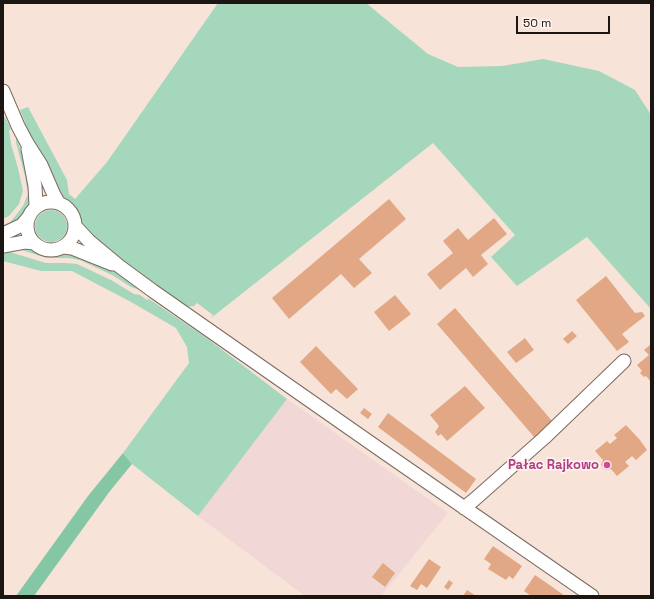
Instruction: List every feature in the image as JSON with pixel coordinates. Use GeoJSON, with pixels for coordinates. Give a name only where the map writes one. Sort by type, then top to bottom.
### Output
{"type":"FeatureCollection","features":[{"type":"Feature","properties":{"kind":"street"},"geometry":{"type":"LineString","coordinates":[[3,91],[18,126],[41,165],[58,202]]}},
{"type":"Feature","properties":{"kind":"street"},"geometry":{"type":"LineString","coordinates":[[27,143],[35,186],[36,206]]}},
{"type":"Feature","properties":{"kind":"street"},"geometry":{"type":"LineString","coordinates":[[3,234],[22,225],[36,206],[49,201],[58,202],[70,210],[76,227],[119,266],[592,596]]}},
{"type":"Feature","properties":{"kind":"street"},"geometry":{"type":"LineString","coordinates":[[28,218],[28,235],[34,243],[43,249],[53,250],[64,247],[72,248],[119,266]]}},
{"type":"Feature","properties":{"kind":"street"},"geometry":{"type":"LineString","coordinates":[[64,247],[72,238],[76,227]]}},
{"type":"Feature","properties":{"kind":"street"},"geometry":{"type":"LineString","coordinates":[[3,246],[25,242],[34,243]]}},
{"type":"Feature","properties":{"kind":"street"},"geometry":{"type":"LineString","coordinates":[[464,508],[544,438],[624,361]]}},
{"type":"Feature","properties":{"kind":"shaded area"},"geometry":{"type":"Polygon","coordinates":[[[287,399],[448,513],[381,596],[305,596],[198,516],[287,399]]]}},
{"type":"Feature","properties":{"kind":"green space"},"geometry":{"type":"Polygon","coordinates":[[[218,3],[366,3],[428,54],[458,67],[502,66],[543,59],[599,71],[635,90],[651,115],[651,309],[587,237],[517,286],[491,257],[515,235],[433,143],[211,318],[213,315],[197,303],[194,306],[186,307],[92,238],[82,224],[75,207],[60,194],[23,123],[25,122],[20,110],[28,107],[67,180],[69,194],[75,199],[107,162],[218,3]]]}},
{"type":"Feature","properties":{"kind":"green space"},"geometry":{"type":"Polygon","coordinates":[[[5,117],[11,129],[9,130],[11,144],[23,191],[19,204],[9,216],[3,219],[3,118],[5,117]]]}},
{"type":"Feature","properties":{"kind":"green space"},"geometry":{"type":"Polygon","coordinates":[[[16,137],[28,170],[30,202],[19,218],[14,223],[9,224],[23,206],[28,194],[25,176],[16,143],[16,137]]]}},
{"type":"Feature","properties":{"kind":"green space"},"geometry":{"type":"Polygon","coordinates":[[[48,210],[54,210],[64,217],[67,226],[66,232],[60,239],[54,242],[48,242],[38,235],[35,229],[35,223],[42,213],[48,210]]]}},
{"type":"Feature","properties":{"kind":"green space"},"geometry":{"type":"Polygon","coordinates":[[[27,248],[48,256],[71,254],[117,273],[143,291],[131,287],[112,275],[80,260],[69,258],[47,258],[18,249],[27,248]]]}},
{"type":"Feature","properties":{"kind":"green space"},"geometry":{"type":"Polygon","coordinates":[[[3,250],[46,263],[77,264],[111,280],[134,294],[140,295],[147,300],[149,299],[204,336],[287,399],[198,516],[132,464],[123,453],[189,363],[187,347],[176,328],[72,271],[41,271],[3,261],[3,250]]]}},
{"type":"Feature","properties":{"kind":"green space"},"geometry":{"type":"Polygon","coordinates":[[[123,453],[132,464],[110,491],[34,596],[16,596],[88,496],[123,453]]]}},
{"type":"Feature","properties":{"kind":"building"},"geometry":{"type":"Polygon","coordinates":[[[389,199],[406,219],[359,259],[372,273],[354,288],[341,274],[289,319],[272,298],[389,199]]]}},
{"type":"Feature","properties":{"kind":"building"},"geometry":{"type":"Polygon","coordinates":[[[494,218],[507,234],[481,255],[488,264],[473,277],[466,268],[440,290],[427,274],[453,253],[443,241],[458,228],[468,240],[494,218]]]}},
{"type":"Feature","properties":{"kind":"building"},"geometry":{"type":"Polygon","coordinates":[[[606,276],[635,313],[642,312],[645,316],[622,334],[629,342],[617,351],[576,300],[606,276]]]}},
{"type":"Feature","properties":{"kind":"building"},"geometry":{"type":"Polygon","coordinates":[[[395,295],[411,314],[389,331],[374,312],[395,295]]]}},
{"type":"Feature","properties":{"kind":"building"},"geometry":{"type":"Polygon","coordinates":[[[455,308],[553,422],[535,438],[437,324],[455,308]]]}},
{"type":"Feature","properties":{"kind":"building"},"geometry":{"type":"Polygon","coordinates":[[[572,331],[577,336],[568,344],[563,339],[572,331]]]}},
{"type":"Feature","properties":{"kind":"building"},"geometry":{"type":"Polygon","coordinates":[[[525,338],[534,350],[516,363],[507,352],[525,338]]]}},
{"type":"Feature","properties":{"kind":"building"},"geometry":{"type":"Polygon","coordinates":[[[651,344],[651,382],[646,376],[644,377],[640,373],[642,371],[637,365],[649,355],[644,350],[651,344]]]}},
{"type":"Feature","properties":{"kind":"building"},"geometry":{"type":"Polygon","coordinates":[[[316,346],[358,389],[347,399],[336,389],[331,394],[300,362],[316,346]]]}},
{"type":"Feature","properties":{"kind":"building"},"geometry":{"type":"Polygon","coordinates":[[[465,386],[485,408],[447,441],[441,434],[438,436],[435,432],[439,426],[430,415],[465,386]]]}},
{"type":"Feature","properties":{"kind":"building"},"geometry":{"type":"Polygon","coordinates":[[[364,408],[372,414],[368,419],[360,413],[364,408]]]}},
{"type":"Feature","properties":{"kind":"building"},"geometry":{"type":"Polygon","coordinates":[[[388,413],[476,479],[466,493],[378,427],[388,413]]]}},
{"type":"Feature","properties":{"kind":"building"},"geometry":{"type":"Polygon","coordinates":[[[626,425],[647,450],[636,460],[632,456],[625,462],[629,466],[617,476],[611,469],[606,470],[603,468],[601,465],[603,460],[595,451],[607,441],[610,444],[617,438],[614,435],[626,425]]]}},
{"type":"Feature","properties":{"kind":"building"},"geometry":{"type":"Polygon","coordinates":[[[493,546],[522,566],[513,579],[509,576],[506,580],[488,569],[491,564],[484,559],[493,546]]]}},
{"type":"Feature","properties":{"kind":"building"},"geometry":{"type":"Polygon","coordinates":[[[429,559],[441,567],[427,588],[421,584],[417,590],[410,586],[429,559]]]}},
{"type":"Feature","properties":{"kind":"building"},"geometry":{"type":"Polygon","coordinates":[[[383,563],[395,573],[385,587],[372,577],[383,563]]]}},
{"type":"Feature","properties":{"kind":"building"},"geometry":{"type":"Polygon","coordinates":[[[535,575],[565,596],[531,596],[524,591],[535,575]]]}},
{"type":"Feature","properties":{"kind":"building"},"geometry":{"type":"Polygon","coordinates":[[[449,580],[453,583],[448,590],[444,587],[449,580]]]}},
{"type":"Feature","properties":{"kind":"building"},"geometry":{"type":"Polygon","coordinates":[[[467,590],[476,596],[463,596],[467,590]]]}},
{"type":"Feature","properties":{"kind":"place","name":"Pałac Rajkowo"},"geometry":{"type":"Point","coordinates":[607,465]}}]}
